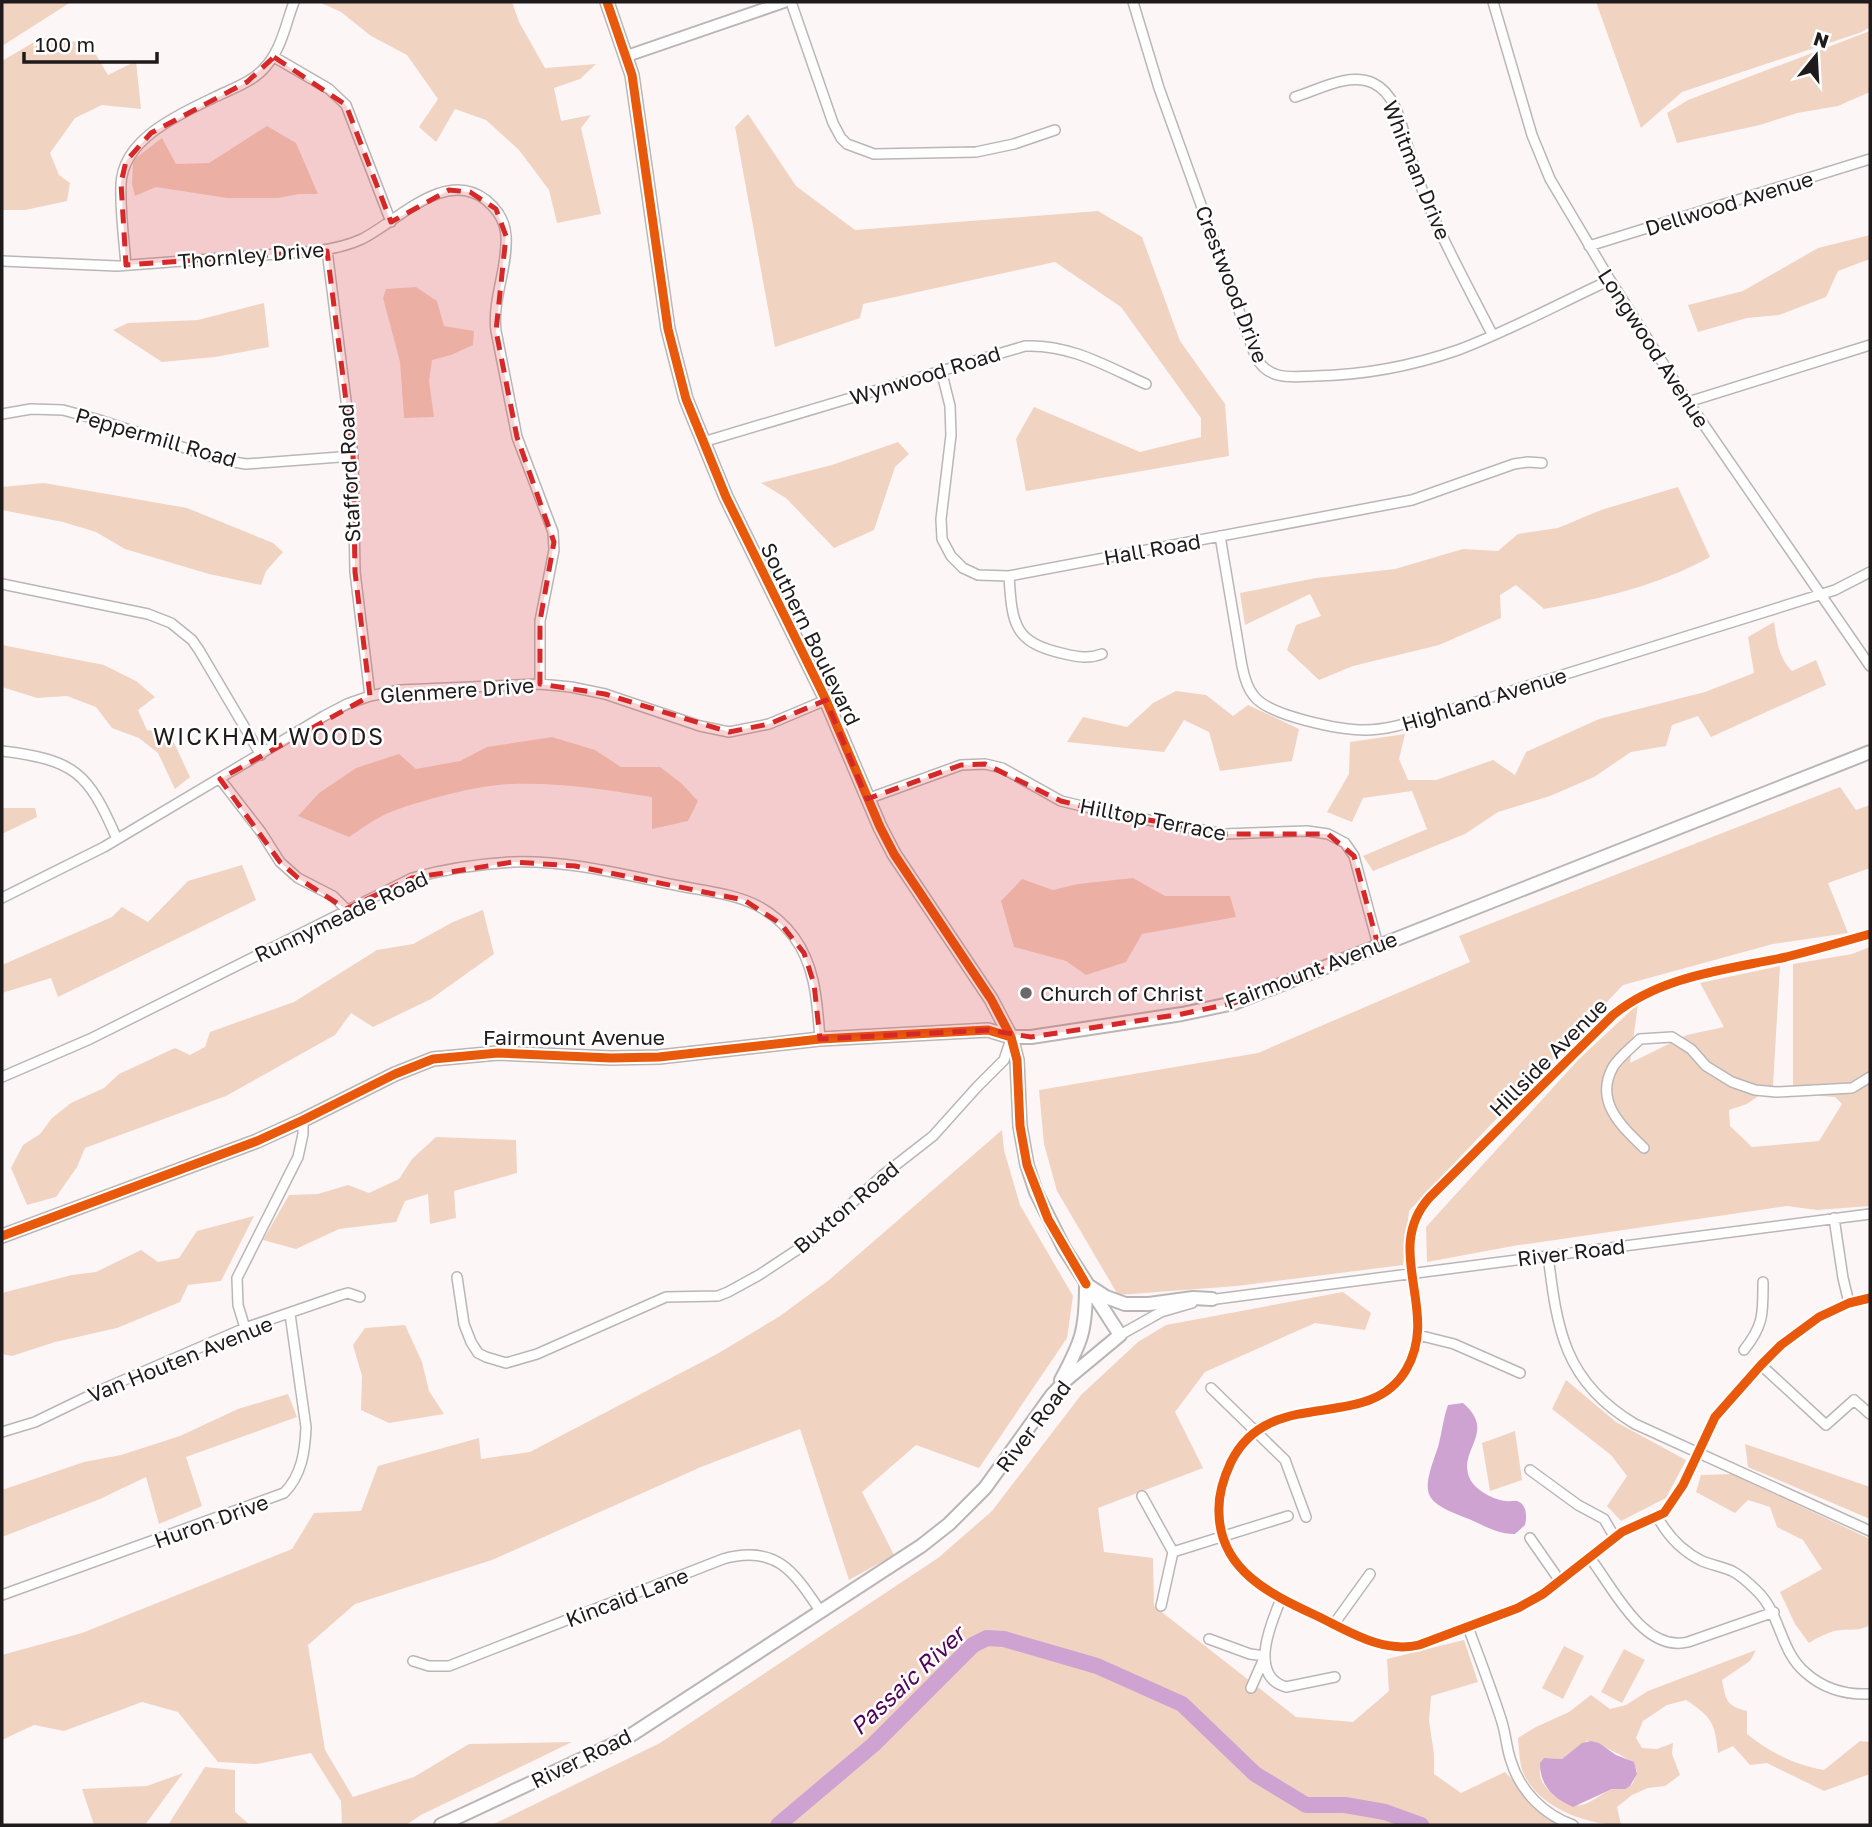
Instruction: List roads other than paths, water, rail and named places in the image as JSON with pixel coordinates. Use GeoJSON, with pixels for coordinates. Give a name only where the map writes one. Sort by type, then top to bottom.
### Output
{"type":"FeatureCollection","features":[{"type":"Feature","properties":{"kind":"main road","name":"Southern Boulevard"},"geometry":{"type":"LineString","coordinates":[[607,2],[627,56],[636,92],[649,208],[668,329],[686,399],[737,522],[827,700],[867,799],[894,854],[991,999],[1011,1037],[1017,1060],[1020,1126],[1027,1165],[1048,1219],[1120,1335]]}},
{"type":"Feature","properties":{"kind":"main road","name":"Fairmount Avenue"},"geometry":{"type":"LineString","coordinates":[[2,1236],[237,1149],[303,1121],[395,1074],[433,1059],[498,1053],[596,1058],[659,1057],[820,1039],[988,1030],[1011,1037],[1031,1037],[1234,1003],[1870,752]]}},
{"type":"Feature","properties":{"kind":"main road"},"geometry":{"type":"LineString","coordinates":[[1052,1395],[1075,1354],[1084,1329],[1086,1284],[1125,1304],[1212,1299]]}},
{"type":"Feature","properties":{"kind":"main road","name":"River Road"},"geometry":{"type":"LineString","coordinates":[[441,1825],[625,1739],[921,1546],[949,1524],[996,1475],[1052,1395],[1088,1359],[1120,1335]]}},
{"type":"Feature","properties":{"kind":"street"},"geometry":{"type":"LineString","coordinates":[[126,265],[121,183],[126,161],[134,148],[151,133],[257,75],[274,57],[294,2]]}},
{"type":"Feature","properties":{"kind":"street"},"geometry":{"type":"LineString","coordinates":[[627,56],[784,2]]}},
{"type":"Feature","properties":{"kind":"street"},"geometry":{"type":"LineString","coordinates":[[791,2],[836,131],[847,144],[860,151],[874,154],[976,152],[1014,144],[1055,130]]}},
{"type":"Feature","properties":{"kind":"street","name":"Crestwood Drive"},"geometry":{"type":"LineString","coordinates":[[1133,2],[1178,142],[1255,355],[1263,368],[1270,373],[1285,377],[1357,373],[1427,360],[1466,346],[1609,280]]}},
{"type":"Feature","properties":{"kind":"street","name":"Longwood Avenue"},"geometry":{"type":"LineString","coordinates":[[1493,2],[1540,158],[1589,246],[1688,402],[1870,666]]}},
{"type":"Feature","properties":{"kind":"street"},"geometry":{"type":"LineString","coordinates":[[274,57],[329,89],[346,105],[391,222]]}},
{"type":"Feature","properties":{"kind":"street","name":"Whitman Drive"},"geometry":{"type":"LineString","coordinates":[[1295,97],[1356,79],[1372,83],[1389,96],[1432,211],[1492,334]]}},
{"type":"Feature","properties":{"kind":"street","name":"Dellwood Avenue"},"geometry":{"type":"LineString","coordinates":[[1589,246],[1870,159]]}},
{"type":"Feature","properties":{"kind":"street","name":"Thornley Drive"},"geometry":{"type":"LineString","coordinates":[[2,261],[126,265],[327,250],[361,239],[429,197],[459,189],[480,195],[488,201],[496,209],[504,225],[506,249],[494,317],[496,331],[517,437],[550,521],[554,542],[540,621],[540,684]]}},
{"type":"Feature","properties":{"kind":"street","name":"Stafford Road"},"geometry":{"type":"LineString","coordinates":[[327,250],[353,456],[355,572],[370,696]]}},
{"type":"Feature","properties":{"kind":"street","name":"Wynwood Road"},"geometry":{"type":"LineString","coordinates":[[703,442],[1025,345],[1051,345],[1073,352],[1146,384]]}},
{"type":"Feature","properties":{"kind":"street"},"geometry":{"type":"LineString","coordinates":[[1688,402],[1870,345]]}},
{"type":"Feature","properties":{"kind":"street","name":"Hall Road"},"geometry":{"type":"LineString","coordinates":[[941,370],[950,405],[951,435],[941,519],[942,539],[951,556],[962,568],[978,575],[1009,576],[1412,500],[1514,464],[1542,463]]}},
{"type":"Feature","properties":{"kind":"street","name":"Peppermill Road"},"geometry":{"type":"LineString","coordinates":[[2,414],[31,409],[63,410],[222,460],[246,464],[353,456]]}},
{"type":"Feature","properties":{"kind":"street","name":"Highland Avenue"},"geometry":{"type":"LineString","coordinates":[[1220,536],[1244,677],[1254,697],[1283,714],[1334,727],[1364,730],[1392,728],[1835,590],[1870,572]]}},
{"type":"Feature","properties":{"kind":"street"},"geometry":{"type":"LineString","coordinates":[[1009,576],[1014,617],[1024,638],[1044,649],[1066,654],[1089,658],[1102,654]]}},
{"type":"Feature","properties":{"kind":"street"},"geometry":{"type":"LineString","coordinates":[[2,583],[136,610],[171,623],[192,640],[199,650],[261,755]]}},
{"type":"Feature","properties":{"kind":"street","name":"Glenmere Drive"},"geometry":{"type":"LineString","coordinates":[[2,898],[117,839],[347,704],[370,696],[400,690],[540,684],[571,687],[606,694],[700,726],[729,732],[769,724],[827,700]]}},
{"type":"Feature","properties":{"kind":"street"},"geometry":{"type":"LineString","coordinates":[[2,751],[47,757],[78,774],[91,789],[117,839]]}},
{"type":"Feature","properties":{"kind":"street","name":"Hilltop Terrace"},"geometry":{"type":"LineString","coordinates":[[867,799],[961,765],[985,764],[1002,768],[1061,802],[1111,813],[1224,834],[1307,831],[1328,834],[1345,844],[1354,856],[1378,945]]}},
{"type":"Feature","properties":{"kind":"street"},"geometry":{"type":"LineString","coordinates":[[220,779],[261,832],[280,862],[298,878],[333,896],[346,909]]}},
{"type":"Feature","properties":{"kind":"street","name":"Runnymeade Road"},"geometry":{"type":"LineString","coordinates":[[2,1077],[90,1039],[412,878],[450,869],[513,862],[575,866],[730,896],[758,906],[793,936],[804,953],[817,996],[820,1039]]}},
{"type":"Feature","properties":{"kind":"street","name":"Hillside Avenue"},"geometry":{"type":"LineString","coordinates":[[1418,1335],[1413,1273],[1409,1259],[1410,1230],[1422,1206],[1628,1003],[1654,989],[1687,977],[1788,956],[1870,934]]}},
{"type":"Feature","properties":{"kind":"street","name":"Buxton Road"},"geometry":{"type":"LineString","coordinates":[[457,1277],[464,1324],[471,1342],[478,1353],[506,1363],[537,1354],[666,1297],[718,1296],[729,1292],[809,1242],[883,1175],[933,1136],[1004,1060],[1011,1037]]}},
{"type":"Feature","properties":{"kind":"street"},"geometry":{"type":"LineString","coordinates":[[1644,1148],[1622,1127],[1606,1102],[1606,1084],[1614,1065],[1640,1039],[1672,1037],[1691,1049],[1706,1066],[1732,1082],[1755,1090],[1776,1092],[1852,1088],[1870,1077]]}},
{"type":"Feature","properties":{"kind":"street"},"geometry":{"type":"LineString","coordinates":[[245,1328],[238,1305],[237,1278],[298,1157],[303,1121]]}},
{"type":"Feature","properties":{"kind":"street","name":"River Road"},"geometry":{"type":"LineString","coordinates":[[1120,1335],[1161,1312],[1212,1299],[1870,1214]]}},
{"type":"Feature","properties":{"kind":"street"},"geometry":{"type":"LineString","coordinates":[[1835,1218],[1849,1303]]}},
{"type":"Feature","properties":{"kind":"street"},"geometry":{"type":"LineString","coordinates":[[1548,1255],[1559,1332],[1581,1376],[1604,1401],[1626,1419],[1870,1531]]}},
{"type":"Feature","properties":{"kind":"street"},"geometry":{"type":"LineString","coordinates":[[1744,1350],[1756,1335],[1762,1320],[1763,1282]]}},
{"type":"Feature","properties":{"kind":"street","name":"Van Houten Avenue"},"geometry":{"type":"LineString","coordinates":[[2,1432],[35,1422],[101,1390],[245,1328],[348,1293],[360,1297]]}},
{"type":"Feature","properties":{"kind":"street"},"geometry":{"type":"LineString","coordinates":[[1520,1373],[1454,1344],[1418,1335],[1412,1358],[1402,1377],[1375,1398],[1359,1404],[1286,1416],[1256,1432],[1237,1451],[1224,1476],[1219,1496],[1223,1535],[1229,1551],[1243,1572],[1260,1587],[1379,1644],[1398,1648],[1419,1645],[1518,1608],[1560,1581],[1615,1538],[1670,1508],[1715,1417],[1761,1365],[1799,1330],[1849,1303],[1870,1298]]}},
{"type":"Feature","properties":{"kind":"street","name":"Huron Drive"},"geometry":{"type":"LineString","coordinates":[[2,1595],[284,1493],[297,1477],[306,1427],[290,1314]]}},
{"type":"Feature","properties":{"kind":"street"},"geometry":{"type":"LineString","coordinates":[[1761,1365],[1826,1425],[1854,1400],[1870,1414]]}},
{"type":"Feature","properties":{"kind":"street"},"geometry":{"type":"LineString","coordinates":[[1211,1388],[1285,1460],[1306,1517]]}},
{"type":"Feature","properties":{"kind":"street"},"geometry":{"type":"LineString","coordinates":[[1530,1470],[1578,1505],[1604,1519],[1615,1538]]}},
{"type":"Feature","properties":{"kind":"street"},"geometry":{"type":"LineString","coordinates":[[1142,1496],[1172,1552],[1161,1606]]}},
{"type":"Feature","properties":{"kind":"street"},"geometry":{"type":"LineString","coordinates":[[1172,1552],[1288,1516]]}},
{"type":"Feature","properties":{"kind":"street"},"geometry":{"type":"LineString","coordinates":[[1657,1516],[1672,1539],[1689,1553],[1703,1561],[1733,1571],[1760,1594],[1774,1612],[1788,1650],[1807,1674],[1837,1691],[1870,1694]]}},
{"type":"Feature","properties":{"kind":"street"},"geometry":{"type":"LineString","coordinates":[[1530,1538],[1560,1581]]}},
{"type":"Feature","properties":{"kind":"street","name":"Kincaid Lane"},"geometry":{"type":"LineString","coordinates":[[413,1661],[429,1666],[449,1666],[723,1559],[747,1554],[769,1557],[787,1568],[802,1583],[821,1612]]}},
{"type":"Feature","properties":{"kind":"street"},"geometry":{"type":"LineString","coordinates":[[1590,1558],[1637,1622],[1663,1642],[1688,1642],[1774,1612]]}},
{"type":"Feature","properties":{"kind":"street"},"geometry":{"type":"LineString","coordinates":[[1334,1624],[1370,1574]]}},
{"type":"Feature","properties":{"kind":"street"},"geometry":{"type":"LineString","coordinates":[[1251,1688],[1265,1656],[1271,1624],[1281,1599]]}},
{"type":"Feature","properties":{"kind":"street"},"geometry":{"type":"LineString","coordinates":[[1468,1627],[1502,1722],[1515,1773],[1537,1804],[1573,1825]]}},
{"type":"Feature","properties":{"kind":"street"},"geometry":{"type":"LineString","coordinates":[[1209,1639],[1250,1654],[1265,1656]]}},
{"type":"Feature","properties":{"kind":"street"},"geometry":{"type":"LineString","coordinates":[[1265,1656],[1272,1679],[1281,1686],[1292,1687],[1335,1677]]}},
{"type":"Feature","properties":{"kind":"waterway","name":"Passaic River"},"geometry":{"type":"LineString","coordinates":[[778,1825],[873,1745],[973,1645],[987,1638],[1004,1639],[1097,1666],[1182,1704],[1255,1774],[1306,1805],[1345,1805],[1385,1812],[1421,1825]]}},
{"type":"Feature","properties":{"kind":"place","name":"Church of Christ"},"geometry":{"type":"Point","coordinates":[1026,993]}},
{"type":"Feature","properties":{"kind":"district","name":"WICKHAM WOODS"},"geometry":{"type":"Point","coordinates":[269,736]}}]}
